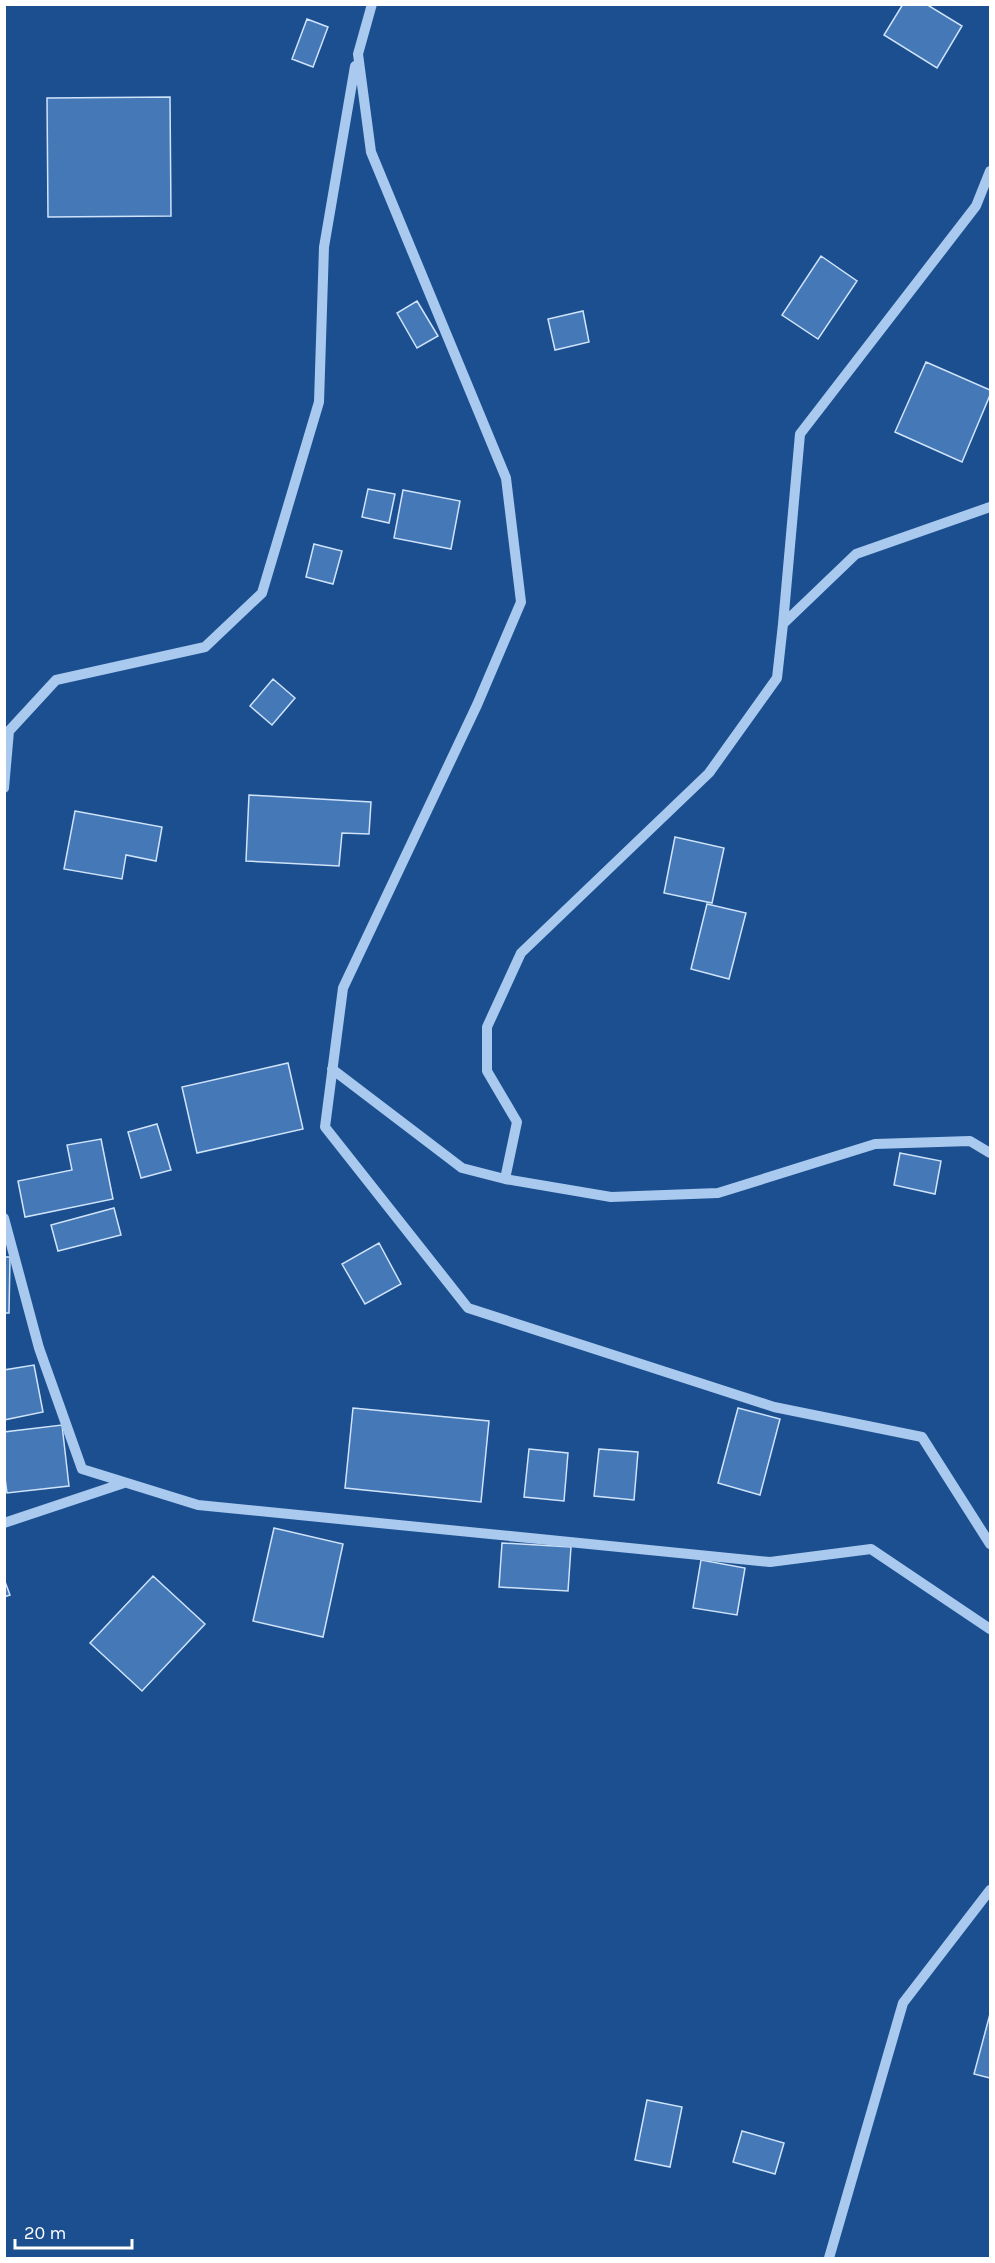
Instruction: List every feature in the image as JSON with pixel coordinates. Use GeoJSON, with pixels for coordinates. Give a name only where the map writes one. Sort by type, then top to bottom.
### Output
{"type":"FeatureCollection","features":[{"type":"Feature","properties":{"kind":"street"},"geometry":{"type":"LineString","coordinates":[[4,788],[7,729],[56,680],[205,647],[262,593],[319,402],[324,247],[358,54],[372,4]]}},
{"type":"Feature","properties":{"kind":"street"},"geometry":{"type":"LineString","coordinates":[[358,54],[371,152],[506,478],[521,602],[477,705],[343,988],[324,1128],[468,1308],[774,1407],[922,1437],[990,1544]]}},
{"type":"Feature","properties":{"kind":"street"},"geometry":{"type":"LineString","coordinates":[[505,1179],[517,1122],[487,1071],[488,1027],[521,953],[709,773],[777,678],[800,434],[976,206],[990,171]]}},
{"type":"Feature","properties":{"kind":"street"},"geometry":{"type":"LineString","coordinates":[[783,624],[856,554],[990,507]]}},
{"type":"Feature","properties":{"kind":"street"},"geometry":{"type":"LineString","coordinates":[[332,1069],[462,1168],[505,1179],[611,1197],[718,1193],[875,1144],[970,1141],[990,1154]]}},
{"type":"Feature","properties":{"kind":"street"},"geometry":{"type":"LineString","coordinates":[[4,1218],[39,1348],[82,1469],[198,1505],[770,1562],[871,1549],[990,1629]]}},
{"type":"Feature","properties":{"kind":"street"},"geometry":{"type":"LineString","coordinates":[[4,1523],[124,1483]]}},
{"type":"Feature","properties":{"kind":"street"},"geometry":{"type":"LineString","coordinates":[[829,2259],[903,2003],[990,1890]]}},
{"type":"Feature","properties":{"kind":"building"},"geometry":{"type":"Polygon","coordinates":[[[903,4],[926,4],[962,26],[937,68],[884,35],[903,4]]]}},
{"type":"Feature","properties":{"kind":"building"},"geometry":{"type":"Polygon","coordinates":[[[307,19],[328,27],[313,67],[292,59],[307,19]]]}},
{"type":"Feature","properties":{"kind":"building"},"geometry":{"type":"Polygon","coordinates":[[[170,97],[171,216],[48,217],[47,98],[170,97]]]}},
{"type":"Feature","properties":{"kind":"building"},"geometry":{"type":"Polygon","coordinates":[[[821,256],[857,281],[818,339],[782,315],[821,256]]]}},
{"type":"Feature","properties":{"kind":"building"},"geometry":{"type":"Polygon","coordinates":[[[417,301],[438,336],[417,348],[397,313],[417,301]]]}},
{"type":"Feature","properties":{"kind":"building"},"geometry":{"type":"Polygon","coordinates":[[[583,311],[589,342],[555,350],[548,319],[583,311]]]}},
{"type":"Feature","properties":{"kind":"building"},"geometry":{"type":"Polygon","coordinates":[[[926,362],[990,390],[990,395],[962,462],[895,432],[926,362]]]}},
{"type":"Feature","properties":{"kind":"building"},"geometry":{"type":"Polygon","coordinates":[[[368,489],[395,494],[389,523],[362,517],[368,489]]]}},
{"type":"Feature","properties":{"kind":"building"},"geometry":{"type":"Polygon","coordinates":[[[403,490],[460,501],[451,549],[394,538],[403,490]]]}},
{"type":"Feature","properties":{"kind":"building"},"geometry":{"type":"Polygon","coordinates":[[[314,544],[342,551],[333,584],[306,577],[314,544]]]}},
{"type":"Feature","properties":{"kind":"building"},"geometry":{"type":"Polygon","coordinates":[[[273,679],[295,698],[272,725],[250,706],[273,679]]]}},
{"type":"Feature","properties":{"kind":"building"},"geometry":{"type":"Polygon","coordinates":[[[249,795],[371,802],[369,834],[342,833],[339,866],[246,861],[249,795]]]}},
{"type":"Feature","properties":{"kind":"building"},"geometry":{"type":"Polygon","coordinates":[[[75,811],[162,827],[156,861],[126,855],[122,879],[64,869],[75,811]]]}},
{"type":"Feature","properties":{"kind":"building"},"geometry":{"type":"Polygon","coordinates":[[[675,837],[724,848],[712,903],[664,893],[675,837]]]}},
{"type":"Feature","properties":{"kind":"building"},"geometry":{"type":"Polygon","coordinates":[[[707,904],[746,913],[729,979],[691,969],[707,904]]]}},
{"type":"Feature","properties":{"kind":"building"},"geometry":{"type":"Polygon","coordinates":[[[288,1063],[303,1129],[197,1153],[182,1087],[288,1063]]]}},
{"type":"Feature","properties":{"kind":"building"},"geometry":{"type":"Polygon","coordinates":[[[157,1124],[171,1170],[141,1178],[128,1132],[157,1124]]]}},
{"type":"Feature","properties":{"kind":"building"},"geometry":{"type":"Polygon","coordinates":[[[101,1139],[113,1199],[25,1217],[18,1181],[72,1170],[67,1145],[101,1139]]]}},
{"type":"Feature","properties":{"kind":"building"},"geometry":{"type":"Polygon","coordinates":[[[900,1153],[941,1161],[935,1194],[894,1185],[900,1153]]]}},
{"type":"Feature","properties":{"kind":"building"},"geometry":{"type":"Polygon","coordinates":[[[114,1208],[121,1235],[58,1251],[51,1225],[114,1208]]]}},
{"type":"Feature","properties":{"kind":"building"},"geometry":{"type":"Polygon","coordinates":[[[379,1243],[401,1284],[365,1304],[342,1264],[379,1243]]]}},
{"type":"Feature","properties":{"kind":"building"},"geometry":{"type":"Polygon","coordinates":[[[4,1257],[10,1257],[9,1313],[4,1313],[4,1257]]]}},
{"type":"Feature","properties":{"kind":"building"},"geometry":{"type":"Polygon","coordinates":[[[34,1365],[43,1412],[4,1420],[4,1370],[34,1365]]]}},
{"type":"Feature","properties":{"kind":"building"},"geometry":{"type":"Polygon","coordinates":[[[353,1408],[489,1421],[481,1502],[345,1488],[353,1408]]]}},
{"type":"Feature","properties":{"kind":"building"},"geometry":{"type":"Polygon","coordinates":[[[738,1408],[780,1419],[760,1495],[718,1483],[738,1408]]]}},
{"type":"Feature","properties":{"kind":"building"},"geometry":{"type":"Polygon","coordinates":[[[62,1425],[69,1486],[7,1493],[4,1470],[4,1432],[62,1425]]]}},
{"type":"Feature","properties":{"kind":"building"},"geometry":{"type":"Polygon","coordinates":[[[529,1449],[568,1453],[564,1501],[524,1497],[529,1449]]]}},
{"type":"Feature","properties":{"kind":"building"},"geometry":{"type":"Polygon","coordinates":[[[599,1449],[638,1452],[634,1500],[594,1496],[599,1449]]]}},
{"type":"Feature","properties":{"kind":"building"},"geometry":{"type":"Polygon","coordinates":[[[274,1528],[343,1544],[323,1637],[253,1621],[274,1528]]]}},
{"type":"Feature","properties":{"kind":"building"},"geometry":{"type":"Polygon","coordinates":[[[502,1543],[571,1547],[568,1591],[499,1587],[502,1543]]]}},
{"type":"Feature","properties":{"kind":"building"},"geometry":{"type":"Polygon","coordinates":[[[701,1560],[745,1568],[737,1615],[693,1608],[701,1560]]]}},
{"type":"Feature","properties":{"kind":"building"},"geometry":{"type":"Polygon","coordinates":[[[153,1576],[205,1624],[142,1691],[90,1643],[153,1576]]]}},
{"type":"Feature","properties":{"kind":"building"},"geometry":{"type":"Polygon","coordinates":[[[4,1579],[10,1595],[4,1597],[4,1579]]]}},
{"type":"Feature","properties":{"kind":"building"},"geometry":{"type":"Polygon","coordinates":[[[990,2014],[990,2078],[974,2074],[990,2014]]]}},
{"type":"Feature","properties":{"kind":"building"},"geometry":{"type":"Polygon","coordinates":[[[647,2100],[682,2107],[670,2167],[635,2160],[647,2100]]]}},
{"type":"Feature","properties":{"kind":"building"},"geometry":{"type":"Polygon","coordinates":[[[742,2131],[784,2143],[775,2174],[733,2162],[742,2131]]]}}]}
